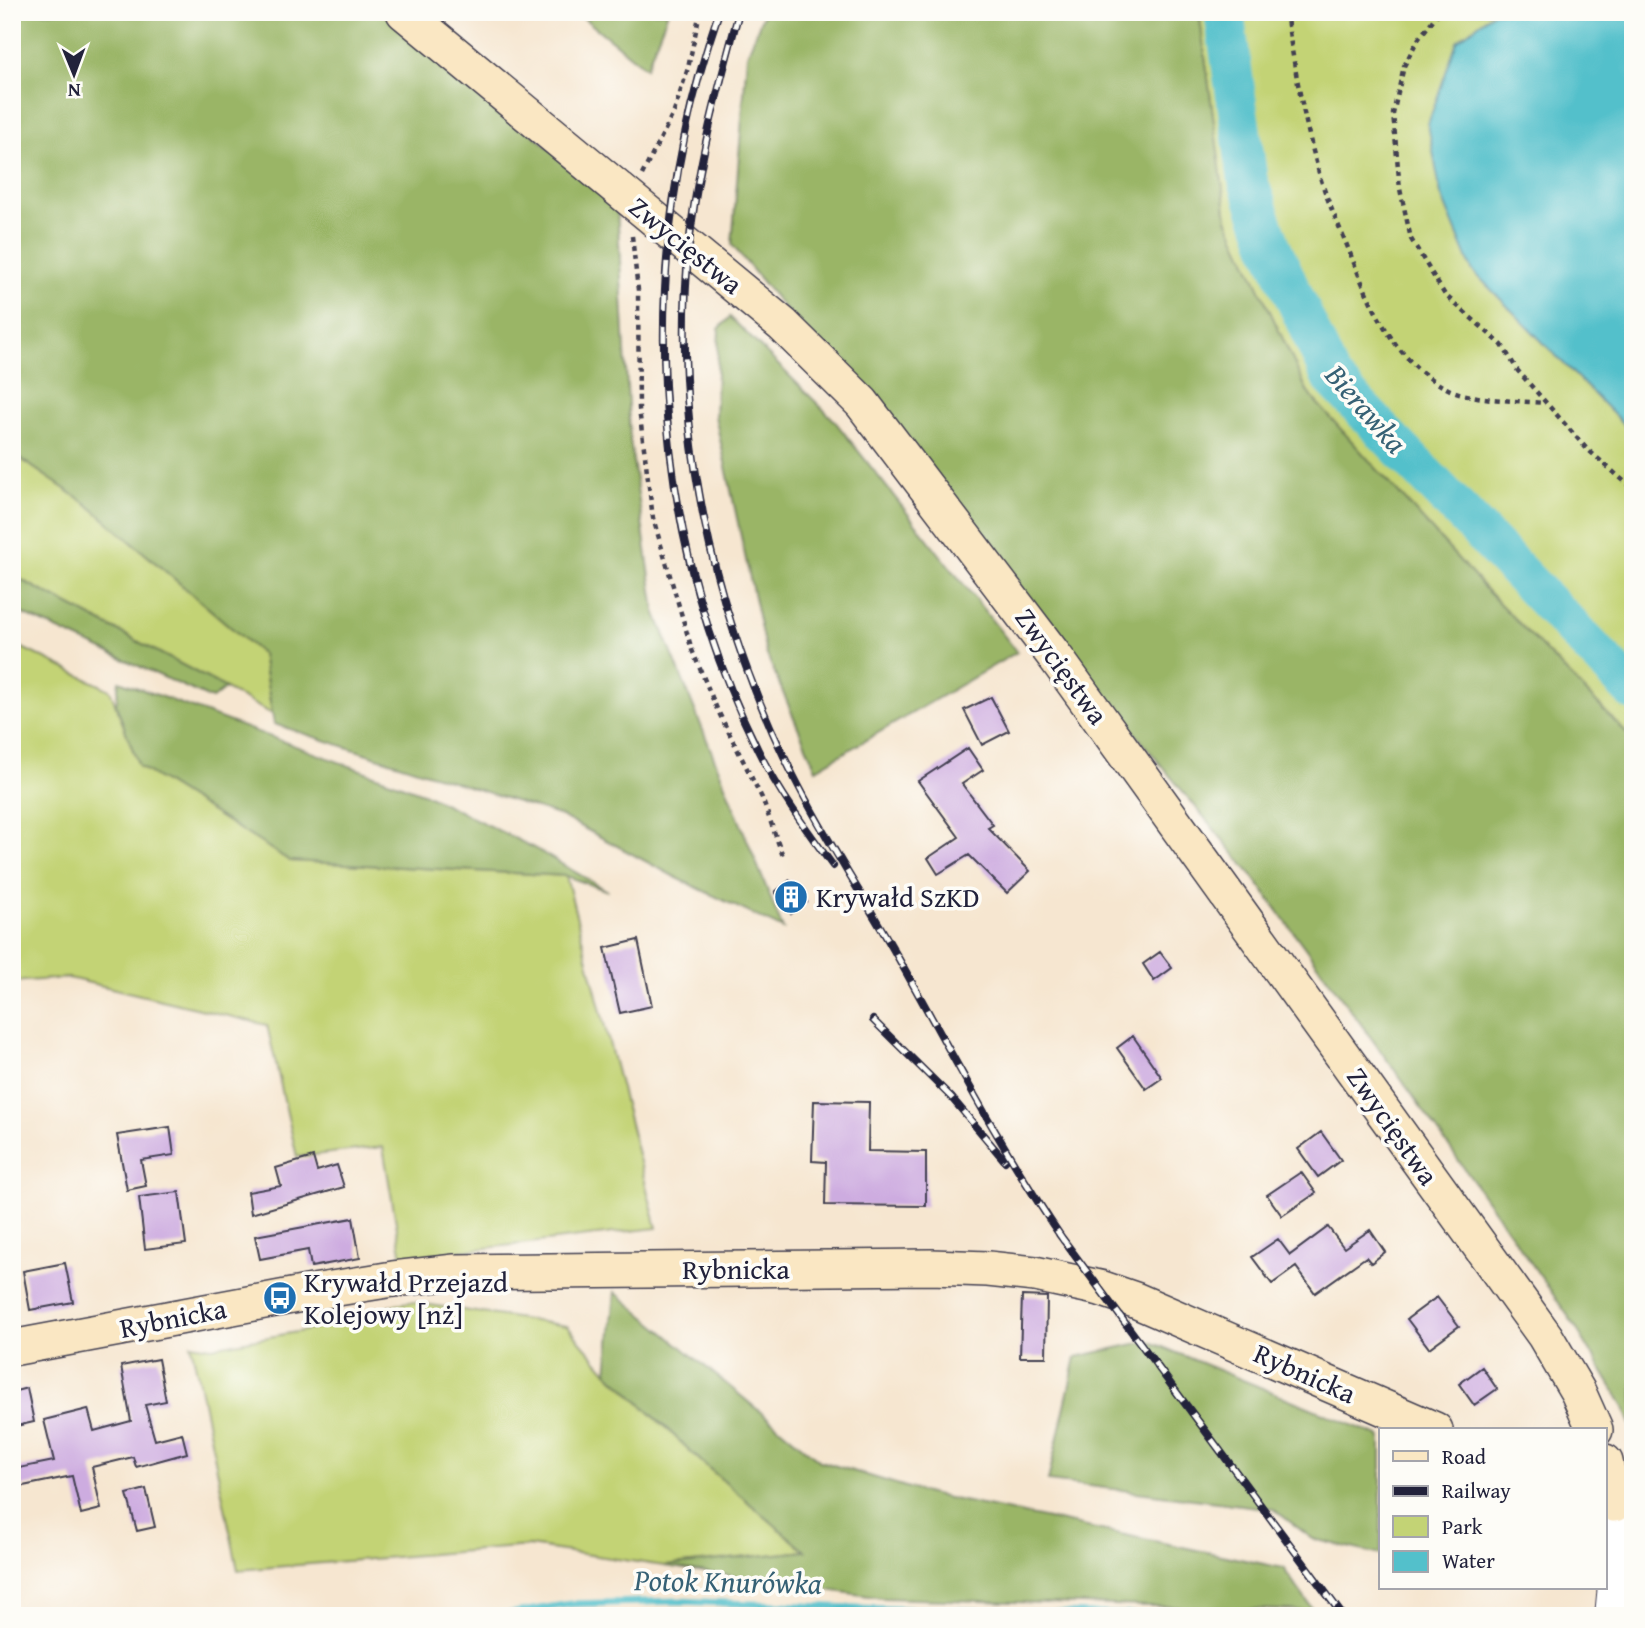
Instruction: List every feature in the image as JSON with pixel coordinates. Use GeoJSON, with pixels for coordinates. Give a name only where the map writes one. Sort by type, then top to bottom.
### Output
{"type":"FeatureCollection","features":[{"type":"Feature","properties":{"kind":"main road","name":"Zwycięstwa"},"geometry":{"type":"LineString","coordinates":[[404,12],[783,325],[870,414],[1056,657],[1545,1336],[1578,1392],[1594,1428]]}},
{"type":"Feature","properties":{"kind":"main road","name":"Rybnicka"},"geometry":{"type":"LineString","coordinates":[[12,1348],[313,1292],[455,1272],[900,1267],[988,1269],[1035,1274],[1112,1292],[1431,1428]]}},
{"type":"Feature","properties":{"kind":"main road"},"geometry":{"type":"LineString","coordinates":[[1606,1466],[1617,1504]]}},
{"type":"Feature","properties":{"kind":"street"},"geometry":{"type":"LineString","coordinates":[[1611,1616],[1619,1535],[1617,1504]]}},
{"type":"Feature","properties":{"kind":"path"},"geometry":{"type":"LineString","coordinates":[[700,12],[688,68],[674,112],[651,161],[628,198],[638,290],[639,409],[653,518],[692,650],[717,709],[762,798],[784,859]]}},
{"type":"Feature","properties":{"kind":"path"},"geometry":{"type":"LineString","coordinates":[[1286,12],[1319,175],[1363,287],[1391,339],[1413,365],[1447,389],[1491,399],[1547,403]]}},
{"type":"Feature","properties":{"kind":"path"},"geometry":{"type":"LineString","coordinates":[[1439,12],[1417,41],[1404,66],[1393,114],[1399,189],[1411,239],[1446,295],[1502,345],[1518,371],[1586,448],[1633,489]]}},
{"type":"Feature","properties":{"kind":"green space"},"geometry":{"type":"Polygon","coordinates":[[[12,12],[389,12],[617,206],[630,440],[655,611],[783,929],[677,878],[561,816],[274,724],[262,654],[87,504],[12,453],[12,12]]]}},
{"type":"Feature","properties":{"kind":"green space"},"geometry":{"type":"Polygon","coordinates":[[[576,12],[668,12],[646,68],[576,12]]]}},
{"type":"Feature","properties":{"kind":"green space"},"geometry":{"type":"Polygon","coordinates":[[[764,12],[1199,12],[1227,219],[1308,393],[1488,592],[1633,740],[1633,1429],[1623,1405],[1575,1326],[1396,1072],[1251,874],[732,245],[747,55],[764,12]]]}},
{"type":"Feature","properties":{"kind":"green space"},"geometry":{"type":"Polygon","coordinates":[[[1199,12],[1494,12],[1457,41],[1472,270],[1633,434],[1633,740],[1488,592],[1308,393],[1227,219],[1199,12]]]}},
{"type":"Feature","properties":{"kind":"green space"},"geometry":{"type":"Polygon","coordinates":[[[730,317],[833,419],[1017,652],[816,769],[766,653],[715,416],[719,329],[730,317]]]}},
{"type":"Feature","properties":{"kind":"green space"},"geometry":{"type":"Polygon","coordinates":[[[12,453],[87,504],[262,654],[272,714],[12,575],[12,453]]]}},
{"type":"Feature","properties":{"kind":"green space"},"geometry":{"type":"Polygon","coordinates":[[[12,575],[226,688],[212,699],[12,609],[12,575]]]}},
{"type":"Feature","properties":{"kind":"green space"},"geometry":{"type":"Polygon","coordinates":[[[12,643],[110,690],[139,766],[290,861],[566,876],[657,1228],[402,1258],[383,1147],[297,1157],[267,1025],[69,978],[12,982],[12,643]]]}},
{"type":"Feature","properties":{"kind":"green space"},"geometry":{"type":"Polygon","coordinates":[[[119,681],[423,793],[532,847],[608,891],[566,876],[290,861],[139,766],[116,705],[119,681]]]}},
{"type":"Feature","properties":{"kind":"green space"},"geometry":{"type":"Polygon","coordinates":[[[615,1292],[820,1461],[929,1494],[1283,1568],[1314,1611],[882,1598],[664,1566],[805,1551],[705,1465],[607,1372],[615,1292]]]}},
{"type":"Feature","properties":{"kind":"green space"},"geometry":{"type":"Polygon","coordinates":[[[411,1302],[567,1326],[607,1372],[705,1465],[806,1551],[664,1566],[529,1546],[238,1570],[191,1344],[212,1347],[353,1322],[396,1304],[411,1302]]]}},
{"type":"Feature","properties":{"kind":"green space"},"geometry":{"type":"Polygon","coordinates":[[[1148,1341],[1379,1436],[1379,1555],[1313,1539],[1273,1509],[1048,1481],[1076,1357],[1148,1341]]]}},
{"type":"Feature","properties":{"kind":"water"},"geometry":{"type":"Polygon","coordinates":[[[1494,12],[1633,12],[1633,434],[1472,270],[1441,195],[1428,124],[1457,41],[1494,12]]]}},
{"type":"Feature","properties":{"kind":"building"},"geometry":{"type":"Polygon","coordinates":[[[991,697],[1009,731],[982,745],[964,710],[991,697]]]}},
{"type":"Feature","properties":{"kind":"building"},"geometry":{"type":"Polygon","coordinates":[[[968,748],[983,770],[962,784],[993,825],[988,828],[1030,871],[1007,893],[969,855],[938,874],[928,858],[959,837],[918,781],[968,748]]]}},
{"type":"Feature","properties":{"kind":"building","name":"Krywałd SzKD"},"geometry":{"type":"Polygon","coordinates":[[[790,880],[807,902],[791,914],[775,892],[790,880]]]}},
{"type":"Feature","properties":{"kind":"building"},"geometry":{"type":"Polygon","coordinates":[[[638,940],[652,1006],[620,1013],[605,948],[638,940]]]}},
{"type":"Feature","properties":{"kind":"building"},"geometry":{"type":"Polygon","coordinates":[[[1160,952],[1172,968],[1154,981],[1143,964],[1160,952]]]}},
{"type":"Feature","properties":{"kind":"building"},"geometry":{"type":"Polygon","coordinates":[[[1133,1036],[1162,1078],[1146,1089],[1117,1048],[1133,1036]]]}},
{"type":"Feature","properties":{"kind":"building"},"geometry":{"type":"Polygon","coordinates":[[[814,1101],[869,1102],[868,1151],[926,1152],[926,1206],[825,1205],[826,1162],[812,1161],[814,1101]]]}},
{"type":"Feature","properties":{"kind":"building"},"geometry":{"type":"Polygon","coordinates":[[[170,1127],[174,1155],[141,1160],[146,1186],[127,1190],[117,1135],[170,1127]]]}},
{"type":"Feature","properties":{"kind":"building"},"geometry":{"type":"Polygon","coordinates":[[[1321,1132],[1341,1160],[1318,1177],[1298,1149],[1321,1132]]]}},
{"type":"Feature","properties":{"kind":"building"},"geometry":{"type":"Polygon","coordinates":[[[313,1157],[317,1171],[337,1165],[344,1187],[251,1214],[248,1192],[281,1186],[276,1168],[313,1157]]]}},
{"type":"Feature","properties":{"kind":"building"},"geometry":{"type":"Polygon","coordinates":[[[1301,1172],[1316,1193],[1282,1216],[1267,1195],[1301,1172]]]}},
{"type":"Feature","properties":{"kind":"building"},"geometry":{"type":"Polygon","coordinates":[[[179,1192],[186,1244],[145,1249],[139,1197],[179,1192]]]}},
{"type":"Feature","properties":{"kind":"building"},"geometry":{"type":"Polygon","coordinates":[[[353,1218],[360,1258],[311,1267],[308,1250],[260,1259],[255,1236],[353,1218]]]}},
{"type":"Feature","properties":{"kind":"building"},"geometry":{"type":"Polygon","coordinates":[[[1328,1227],[1344,1248],[1370,1230],[1385,1252],[1371,1263],[1366,1257],[1315,1293],[1296,1267],[1272,1284],[1252,1257],[1278,1239],[1290,1255],[1328,1227]]]}},
{"type":"Feature","properties":{"kind":"building"},"geometry":{"type":"Polygon","coordinates":[[[65,1263],[73,1302],[30,1310],[23,1271],[65,1263]]]}},
{"type":"Feature","properties":{"kind":"building"},"geometry":{"type":"Polygon","coordinates":[[[1022,1296],[1047,1297],[1046,1357],[1020,1357],[1022,1296]]]}},
{"type":"Feature","properties":{"kind":"building"},"geometry":{"type":"Polygon","coordinates":[[[1437,1297],[1459,1326],[1429,1348],[1407,1319],[1437,1297]]]}},
{"type":"Feature","properties":{"kind":"building"},"geometry":{"type":"Polygon","coordinates":[[[158,1359],[166,1401],[145,1405],[155,1440],[182,1433],[187,1453],[136,1467],[133,1457],[92,1467],[101,1509],[81,1514],[72,1476],[18,1487],[14,1469],[54,1461],[44,1420],[88,1409],[94,1431],[131,1421],[121,1366],[158,1359]]]}},
{"type":"Feature","properties":{"kind":"building"},"geometry":{"type":"Polygon","coordinates":[[[1482,1367],[1497,1389],[1474,1405],[1459,1384],[1482,1367]]]}},
{"type":"Feature","properties":{"kind":"building"},"geometry":{"type":"Polygon","coordinates":[[[27,1388],[34,1422],[12,1427],[12,1392],[27,1388]]]}},
{"type":"Feature","properties":{"kind":"building"},"geometry":{"type":"Polygon","coordinates":[[[146,1489],[155,1527],[137,1531],[127,1494],[146,1489]]]}},
{"type":"Feature","properties":{"kind":"waterway","name":"Bierawka"},"geometry":{"type":"LineString","coordinates":[[1224,12],[1248,181],[1271,246],[1331,377],[1633,691]]}},
{"type":"Feature","properties":{"kind":"waterway","name":"Potok Knurówka"},"geometry":{"type":"LineString","coordinates":[[496,1616],[571,1604],[678,1601],[1170,1616]]}},
{"type":"Feature","properties":{"kind":"railway"},"geometry":{"type":"LineString","coordinates":[[719,12],[692,103],[674,196],[665,291],[665,386],[674,480],[693,573],[720,663],[774,780],[833,866]]}},
{"type":"Feature","properties":{"kind":"railway"},"geometry":{"type":"LineString","coordinates":[[739,12],[697,187],[689,246],[685,314],[686,382],[693,450],[704,518],[720,585],[740,650],[765,713],[805,798],[998,1136],[1064,1241]]}},
{"type":"Feature","properties":{"kind":"railway"},"geometry":{"type":"LineString","coordinates":[[873,1020],[951,1097],[1005,1161]]}},
{"type":"Feature","properties":{"kind":"railway"},"geometry":{"type":"LineString","coordinates":[[1059,1234],[1343,1616]]}},
{"type":"Feature","properties":{"kind":"place","name":"Krywałd SzKD"},"geometry":{"type":"Point","coordinates":[791,897]}},
{"type":"Feature","properties":{"kind":"place","name":"Krywałd Przejazd Kolejowy [nż]"},"geometry":{"type":"Point","coordinates":[280,1298]}}]}
